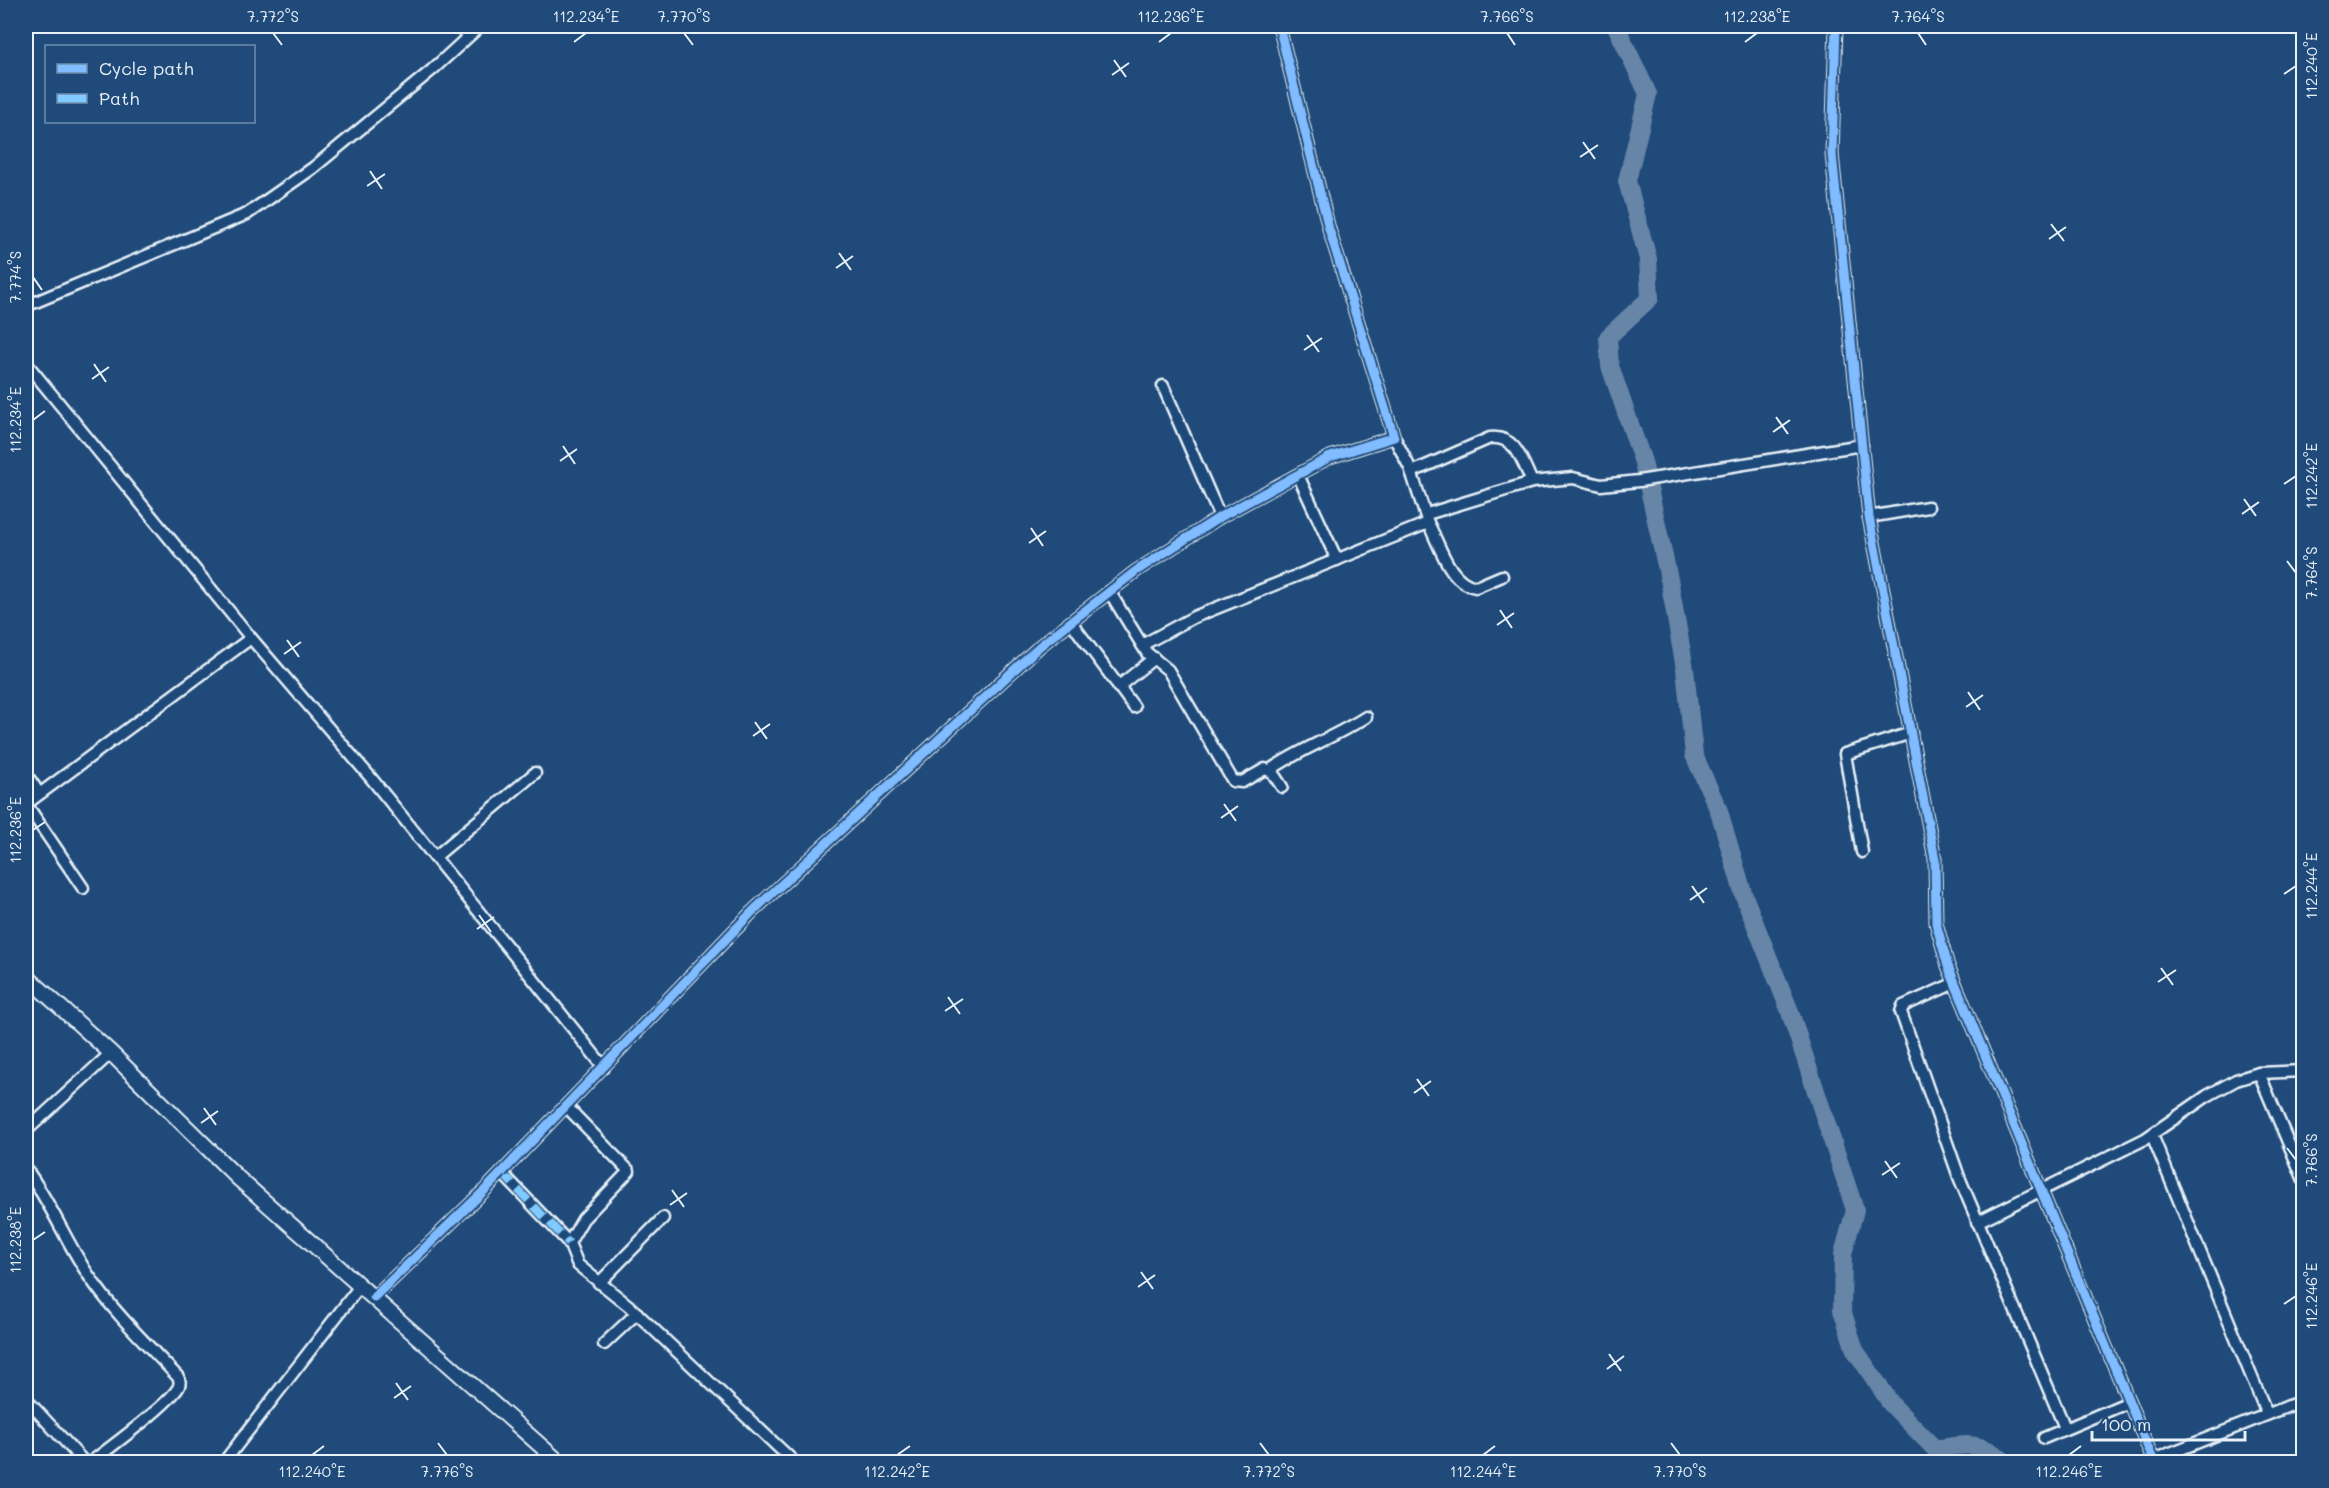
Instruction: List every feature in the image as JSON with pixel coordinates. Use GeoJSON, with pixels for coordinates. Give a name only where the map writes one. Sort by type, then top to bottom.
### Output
{"type":"FeatureCollection","features":[{"type":"Feature","properties":{"kind":"main road"},"geometry":{"type":"LineString","coordinates":[[26,976],[111,1053],[239,1179],[559,1462]]}},
{"type":"Feature","properties":{"kind":"street"},"geometry":{"type":"LineString","coordinates":[[26,306],[247,214],[313,168],[432,70],[480,26]]}},
{"type":"Feature","properties":{"kind":"street"},"geometry":{"type":"LineString","coordinates":[[1279,26],[1329,229],[1394,437],[1412,472],[1449,567],[1459,580],[1476,587],[1502,576]]}},
{"type":"Feature","properties":{"kind":"street"},"geometry":{"type":"LineString","coordinates":[[1836,26],[1832,154],[1869,517],[1935,860],[1937,933],[2039,1190],[2153,1462],[2304,1400]]}},
{"type":"Feature","properties":{"kind":"street"},"geometry":{"type":"LineString","coordinates":[[26,363],[251,638],[435,857],[604,1067]]}},
{"type":"Feature","properties":{"kind":"street"},"geometry":{"type":"LineString","coordinates":[[1163,386],[1220,517]]}},
{"type":"Feature","properties":{"kind":"street"},"geometry":{"type":"LineString","coordinates":[[374,1297],[502,1173],[753,911],[1041,645],[1109,591],[1220,517],[1330,458],[1394,437]]}},
{"type":"Feature","properties":{"kind":"street"},"geometry":{"type":"LineString","coordinates":[[1412,472],[1490,438],[1499,437],[1515,446],[1532,482]]}},
{"type":"Feature","properties":{"kind":"street"},"geometry":{"type":"LineString","coordinates":[[1142,645],[1194,617],[1337,560],[1428,518],[1532,482],[1572,478],[1600,485],[1639,481],[1862,445]]}},
{"type":"Feature","properties":{"kind":"street"},"geometry":{"type":"LineString","coordinates":[[1298,475],[1337,560]]}},
{"type":"Feature","properties":{"kind":"street"},"geometry":{"type":"LineString","coordinates":[[1869,517],[1928,507]]}},
{"type":"Feature","properties":{"kind":"street"},"geometry":{"type":"LineString","coordinates":[[1109,591],[1142,645],[1168,670],[1233,781],[1239,783],[1263,770],[1270,770],[1290,756],[1315,746],[1366,717]]}},
{"type":"Feature","properties":{"kind":"street"},"geometry":{"type":"LineString","coordinates":[[1071,622],[1134,707]]}},
{"type":"Feature","properties":{"kind":"street"},"geometry":{"type":"LineString","coordinates":[[83,888],[26,804],[251,638]]}},
{"type":"Feature","properties":{"kind":"street"},"geometry":{"type":"LineString","coordinates":[[1118,687],[1154,658]]}},
{"type":"Feature","properties":{"kind":"street"},"geometry":{"type":"LineString","coordinates":[[1862,852],[1845,754],[1849,750],[1911,733]]}},
{"type":"Feature","properties":{"kind":"street"},"geometry":{"type":"LineString","coordinates":[[1270,770],[1282,787]]}},
{"type":"Feature","properties":{"kind":"street"},"geometry":{"type":"LineString","coordinates":[[435,857],[535,773]]}},
{"type":"Feature","properties":{"kind":"street"},"geometry":{"type":"LineString","coordinates":[[26,774],[39,793]]}},
{"type":"Feature","properties":{"kind":"street"},"geometry":{"type":"LineString","coordinates":[[1955,983],[1903,1006],[1901,1010],[1935,1113],[1977,1222],[2065,1428]]}},
{"type":"Feature","properties":{"kind":"street"},"geometry":{"type":"LineString","coordinates":[[26,1131],[111,1053]]}},
{"type":"Feature","properties":{"kind":"street"},"geometry":{"type":"LineString","coordinates":[[1977,1222],[2039,1190],[2101,1163],[2152,1135],[2220,1087],[2259,1073],[2304,1071]]}},
{"type":"Feature","properties":{"kind":"street"},"geometry":{"type":"LineString","coordinates":[[2259,1073],[2304,1180]]}},
{"type":"Feature","properties":{"kind":"street"},"geometry":{"type":"LineString","coordinates":[[566,1106],[629,1171],[583,1219],[569,1243]]}},
{"type":"Feature","properties":{"kind":"street"},"geometry":{"type":"LineString","coordinates":[[2152,1135],[2267,1414]]}},
{"type":"Feature","properties":{"kind":"street"},"geometry":{"type":"LineString","coordinates":[[26,1169],[42,1192],[89,1276],[109,1303],[178,1377],[180,1382],[176,1390],[148,1416],[91,1462]]}},
{"type":"Feature","properties":{"kind":"street"},"geometry":{"type":"LineString","coordinates":[[502,1173],[569,1243],[578,1265],[637,1313],[794,1462]]}},
{"type":"Feature","properties":{"kind":"street"},"geometry":{"type":"LineString","coordinates":[[599,1283],[663,1218]]}},
{"type":"Feature","properties":{"kind":"street"},"geometry":{"type":"LineString","coordinates":[[224,1462],[360,1286]]}},
{"type":"Feature","properties":{"kind":"street"},"geometry":{"type":"LineString","coordinates":[[604,1344],[637,1313]]}},
{"type":"Feature","properties":{"kind":"street"},"geometry":{"type":"LineString","coordinates":[[26,1399],[84,1462]]}},
{"type":"Feature","properties":{"kind":"street"},"geometry":{"type":"LineString","coordinates":[[2044,1438],[2129,1402]]}},
{"type":"Feature","properties":{"kind":"waterway"},"geometry":{"type":"LineString","coordinates":[[1616,26],[1648,94],[1627,181],[1648,259],[1650,298],[1608,337],[1610,366],[1643,462],[1669,579],[1685,669],[1694,755],[1719,811],[1744,896],[1789,1009],[1855,1210],[1843,1254],[1842,1310],[1855,1350],[1892,1405],[1935,1449],[1972,1445],[1988,1450],[2005,1462]]}},
{"type":"Feature","properties":{"kind":"marked path"},"geometry":{"type":"LineString","coordinates":[[502,1173],[569,1243]]}},
{"type":"Feature","properties":{"kind":"cycle path"},"geometry":{"type":"LineString","coordinates":[[374,1297],[484,1191],[753,911],[1041,645],[1136,571],[1220,517],[1330,457],[1394,437],[1329,229],[1279,26]]}},
{"type":"Feature","properties":{"kind":"cycle path"},"geometry":{"type":"LineString","coordinates":[[1836,26],[1832,154],[1869,517],[1935,859],[1936,923],[1948,966],[2154,1462]]}}]}
